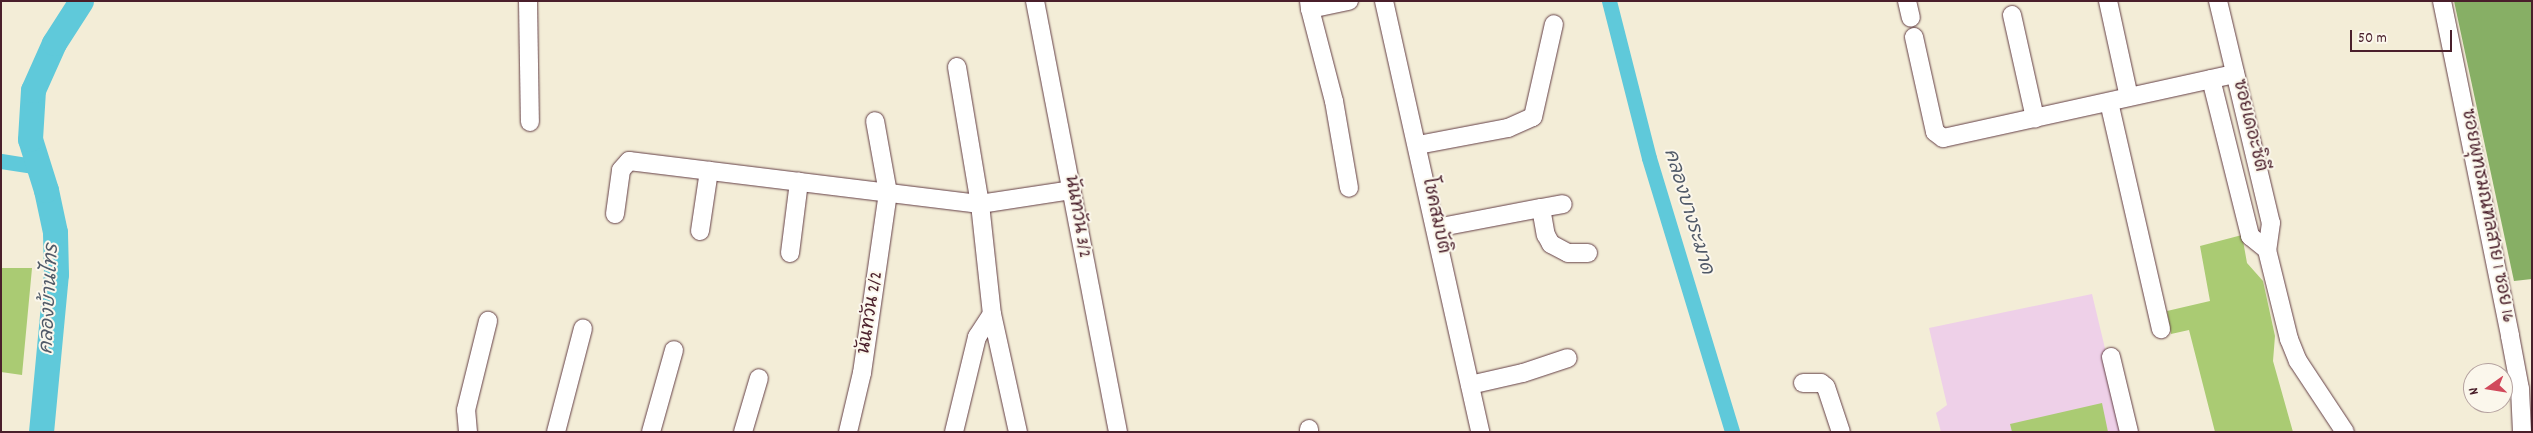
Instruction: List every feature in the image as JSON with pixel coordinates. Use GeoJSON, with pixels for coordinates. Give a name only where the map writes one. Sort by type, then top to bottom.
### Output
{"type":"FeatureCollection","features":[{"type":"Feature","properties":{"kind":"street"},"geometry":{"type":"LineString","coordinates":[[528,1],[530,122]]}},
{"type":"Feature","properties":{"kind":"street","name":"นันทวัน 3/2"},"geometry":{"type":"LineString","coordinates":[[1035,1],[1118,432]]}},
{"type":"Feature","properties":{"kind":"street"},"geometry":{"type":"LineString","coordinates":[[1349,1],[1310,5],[1334,101],[1349,188]]}},
{"type":"Feature","properties":{"kind":"street","name":"โชคสมบัติ"},"geometry":{"type":"LineString","coordinates":[[1384,1],[1418,145],[1480,432]]}},
{"type":"Feature","properties":{"kind":"street"},"geometry":{"type":"LineString","coordinates":[[2108,1],[2129,98]]}},
{"type":"Feature","properties":{"kind":"street","name":"ซอยเดอะซิตี"},"geometry":{"type":"LineString","coordinates":[[2218,1],[2271,223],[2267,250],[2298,361],[2346,432]]}},
{"type":"Feature","properties":{"kind":"street","name":"ซอยพุทธมณฑลสาย 1 ซอย 16"},"geometry":{"type":"LineString","coordinates":[[2442,1],[2520,389],[2522,432]]}},
{"type":"Feature","properties":{"kind":"street"},"geometry":{"type":"LineString","coordinates":[[2012,15],[2035,118]]}},
{"type":"Feature","properties":{"kind":"street"},"geometry":{"type":"LineString","coordinates":[[1418,145],[1508,128],[1533,117],[1554,24]]}},
{"type":"Feature","properties":{"kind":"street"},"geometry":{"type":"LineString","coordinates":[[1914,37],[1935,132],[1939,136],[1949,137],[2235,74]]}},
{"type":"Feature","properties":{"kind":"street"},"geometry":{"type":"LineString","coordinates":[[957,67],[980,204],[992,314],[1018,432]]}},
{"type":"Feature","properties":{"kind":"street","name":"ซอยเดอะซิตี"},"geometry":{"type":"LineString","coordinates":[[2211,79],[2250,236],[2267,250]]}},
{"type":"Feature","properties":{"kind":"street"},"geometry":{"type":"LineString","coordinates":[[2110,102],[2161,329]]}},
{"type":"Feature","properties":{"kind":"street","name":"นันทวัน 2/2"},"geometry":{"type":"LineString","coordinates":[[848,432],[862,373],[888,192],[875,121]]}},
{"type":"Feature","properties":{"kind":"street"},"geometry":{"type":"LineString","coordinates":[[615,214],[621,170],[625,162],[980,204],[1071,190]]}},
{"type":"Feature","properties":{"kind":"street"},"geometry":{"type":"LineString","coordinates":[[700,231],[709,171]]}},
{"type":"Feature","properties":{"kind":"street"},"geometry":{"type":"LineString","coordinates":[[790,253],[799,182]]}},
{"type":"Feature","properties":{"kind":"street"},"geometry":{"type":"LineString","coordinates":[[1436,228],[1563,204]]}},
{"type":"Feature","properties":{"kind":"street"},"geometry":{"type":"LineString","coordinates":[[1541,208],[1546,235],[1551,244],[1568,253],[1588,253]]}},
{"type":"Feature","properties":{"kind":"street"},"geometry":{"type":"LineString","coordinates":[[954,432],[977,338],[992,314]]}},
{"type":"Feature","properties":{"kind":"street"},"geometry":{"type":"LineString","coordinates":[[468,432],[466,410],[488,321]]}},
{"type":"Feature","properties":{"kind":"street"},"geometry":{"type":"LineString","coordinates":[[556,432],[583,328]]}},
{"type":"Feature","properties":{"kind":"street"},"geometry":{"type":"LineString","coordinates":[[651,432],[674,350]]}},
{"type":"Feature","properties":{"kind":"street"},"geometry":{"type":"LineString","coordinates":[[2111,357],[2129,432]]}},
{"type":"Feature","properties":{"kind":"street"},"geometry":{"type":"LineString","coordinates":[[1470,385],[1523,373],[1568,358]]}},
{"type":"Feature","properties":{"kind":"street"},"geometry":{"type":"LineString","coordinates":[[743,432],[758,378]]}},
{"type":"Feature","properties":{"kind":"street"},"geometry":{"type":"LineString","coordinates":[[1803,383],[1821,383],[1826,388],[1841,432]]}},
{"type":"Feature","properties":{"kind":"shaded area"},"geometry":{"type":"Polygon","coordinates":[[[2092,294],[2125,432],[1941,432],[1936,413],[1947,405],[1929,328],[2092,294]]]}},
{"type":"Feature","properties":{"kind":"green space"},"geometry":{"type":"Polygon","coordinates":[[[2454,1],[2532,1],[2532,279],[2514,281],[2454,1]]]}},
{"type":"Feature","properties":{"kind":"green space"},"geometry":{"type":"Polygon","coordinates":[[[2242,235],[2247,263],[2263,281],[2275,336],[2273,361],[2293,432],[2215,432],[2189,330],[2171,334],[2167,311],[2210,301],[2200,246],[2242,235]]]}},
{"type":"Feature","properties":{"kind":"green space"},"geometry":{"type":"Polygon","coordinates":[[[1,268],[32,268],[22,375],[1,372],[1,268]]]}},
{"type":"Feature","properties":{"kind":"green space"},"geometry":{"type":"Polygon","coordinates":[[[2102,403],[2108,432],[2012,432],[2010,424],[2102,403]]]}},
{"type":"Feature","properties":{"kind":"waterway","name":"คลองบ้านไทร"},"geometry":{"type":"LineString","coordinates":[[41,432],[56,274],[55,232],[46,190],[30,139],[33,90],[54,43],[81,1]]}},
{"type":"Feature","properties":{"kind":"waterway","name":"คลองบางระมาด"},"geometry":{"type":"LineString","coordinates":[[1609,1],[1649,158],[1732,432]]}},
{"type":"Feature","properties":{"kind":"waterway"},"geometry":{"type":"LineString","coordinates":[[1,161],[39,167]]}}]}
